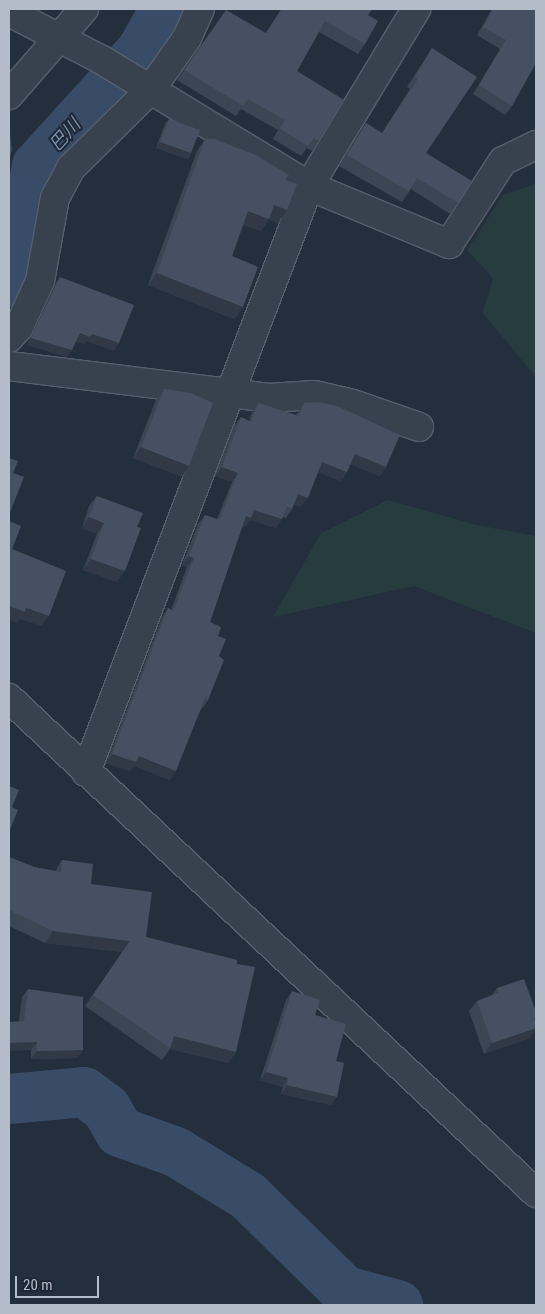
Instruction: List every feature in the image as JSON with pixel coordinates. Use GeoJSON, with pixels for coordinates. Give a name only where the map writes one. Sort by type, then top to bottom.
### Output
{"type":"FeatureCollection","features":[{"type":"Feature","properties":{"kind":"street"},"geometry":{"type":"LineString","coordinates":[[9,95],[84,9]]}},
{"type":"Feature","properties":{"kind":"street"},"geometry":{"type":"LineString","coordinates":[[9,338],[19,327],[40,281],[55,198],[71,168],[151,89],[187,38],[200,9]]}},
{"type":"Feature","properties":{"kind":"street"},"geometry":{"type":"LineString","coordinates":[[86,772],[309,186],[416,9]]}},
{"type":"Feature","properties":{"kind":"street"},"geometry":{"type":"LineString","coordinates":[[9,12],[102,60],[309,186],[449,244],[503,161],[536,145]]}},
{"type":"Feature","properties":{"kind":"street"},"geometry":{"type":"LineString","coordinates":[[9,366],[269,398],[314,395],[353,404],[419,427]]}},
{"type":"Feature","properties":{"kind":"street"},"geometry":{"type":"LineString","coordinates":[[9,698],[536,1192]]}},
{"type":"Feature","properties":{"kind":"green space"},"geometry":{"type":"Polygon","coordinates":[[[536,184],[536,374],[530,370],[483,313],[493,278],[467,250],[503,195],[536,184]]]}},
{"type":"Feature","properties":{"kind":"green space"},"geometry":{"type":"Polygon","coordinates":[[[388,500],[477,525],[536,536],[536,633],[414,586],[273,617],[321,533],[388,500]]]}},
{"type":"Feature","properties":{"kind":"building"},"geometry":{"type":"Polygon","coordinates":[[[282,9],[372,9],[368,15],[378,21],[365,44],[325,21],[297,71],[344,100],[319,141],[314,138],[308,146],[280,129],[285,120],[248,99],[243,106],[184,70],[226,10],[266,33],[282,9]]]}},
{"type":"Feature","properties":{"kind":"building"},"geometry":{"type":"Polygon","coordinates":[[[493,9],[536,9],[536,63],[512,106],[479,85],[506,40],[483,27],[493,9]]]}},
{"type":"Feature","properties":{"kind":"building"},"geometry":{"type":"Polygon","coordinates":[[[432,48],[477,77],[426,153],[472,181],[458,203],[417,178],[409,191],[347,155],[366,123],[382,133],[418,79],[415,77],[432,48]]]}},
{"type":"Feature","properties":{"kind":"building"},"geometry":{"type":"Polygon","coordinates":[[[169,119],[200,130],[191,153],[160,142],[169,119]]]}},
{"type":"Feature","properties":{"kind":"building"},"geometry":{"type":"Polygon","coordinates":[[[9,125],[12,150],[9,160],[9,125]]]}},
{"type":"Feature","properties":{"kind":"building"},"geometry":{"type":"Polygon","coordinates":[[[205,139],[214,139],[256,155],[289,175],[285,180],[297,184],[287,210],[274,205],[269,219],[248,211],[232,256],[258,267],[243,307],[157,273],[205,139]]]}},
{"type":"Feature","properties":{"kind":"building"},"geometry":{"type":"Polygon","coordinates":[[[60,277],[134,305],[119,343],[92,334],[90,337],[80,333],[72,350],[31,338],[60,277]]]}},
{"type":"Feature","properties":{"kind":"building"},"geometry":{"type":"Polygon","coordinates":[[[164,389],[191,393],[213,403],[189,466],[141,447],[164,389]]]}},
{"type":"Feature","properties":{"kind":"building"},"geometry":{"type":"Polygon","coordinates":[[[319,402],[337,406],[400,435],[386,467],[355,454],[347,472],[322,462],[308,498],[298,494],[292,509],[287,506],[282,519],[254,510],[251,518],[246,516],[210,622],[221,627],[218,636],[226,639],[219,656],[224,660],[208,700],[205,698],[176,771],[139,756],[136,762],[112,754],[168,608],[173,611],[194,558],[189,556],[205,515],[219,520],[238,473],[222,467],[241,417],[251,422],[258,403],[299,416],[304,403],[319,402]]]}},
{"type":"Feature","properties":{"kind":"building"},"geometry":{"type":"Polygon","coordinates":[[[9,458],[18,461],[13,473],[24,477],[9,515],[9,458]]]}},
{"type":"Feature","properties":{"kind":"building"},"geometry":{"type":"Polygon","coordinates":[[[97,496],[143,513],[137,527],[141,528],[125,571],[91,559],[104,523],[89,517],[97,496]]]}},
{"type":"Feature","properties":{"kind":"building"},"geometry":{"type":"Polygon","coordinates":[[[9,521],[21,526],[12,549],[66,571],[49,616],[26,608],[25,612],[9,606],[9,521]]]}},
{"type":"Feature","properties":{"kind":"building"},"geometry":{"type":"Polygon","coordinates":[[[9,786],[19,790],[12,807],[18,810],[9,832],[9,786]]]}},
{"type":"Feature","properties":{"kind":"building"},"geometry":{"type":"Polygon","coordinates":[[[9,857],[34,867],[61,872],[62,860],[93,864],[91,884],[152,892],[146,937],[237,960],[237,964],[255,967],[236,1052],[174,1036],[170,1048],[93,995],[130,941],[53,931],[9,910],[9,857]]]}},
{"type":"Feature","properties":{"kind":"building"},"geometry":{"type":"Polygon","coordinates":[[[524,979],[536,1012],[536,1018],[534,1018],[536,1028],[492,1043],[477,1001],[499,993],[497,988],[524,979]]]}},
{"type":"Feature","properties":{"kind":"building"},"geometry":{"type":"Polygon","coordinates":[[[28,989],[83,997],[83,1050],[37,1051],[37,1042],[9,1043],[9,1022],[24,1021],[28,989]]]}},
{"type":"Feature","properties":{"kind":"building"},"geometry":{"type":"Polygon","coordinates":[[[292,991],[320,1000],[315,1015],[346,1024],[336,1061],[344,1063],[337,1097],[287,1085],[288,1078],[266,1072],[292,991]]]}},
{"type":"Feature","properties":{"kind":"waterway","name":"巴川"},"geometry":{"type":"LineString","coordinates":[[9,282],[19,261],[37,166],[142,50],[165,9]]}},
{"type":"Feature","properties":{"kind":"waterway"},"geometry":{"type":"LineString","coordinates":[[9,1099],[84,1092],[106,1108],[120,1132],[176,1152],[248,1196],[345,1291],[398,1305]]}}]}
